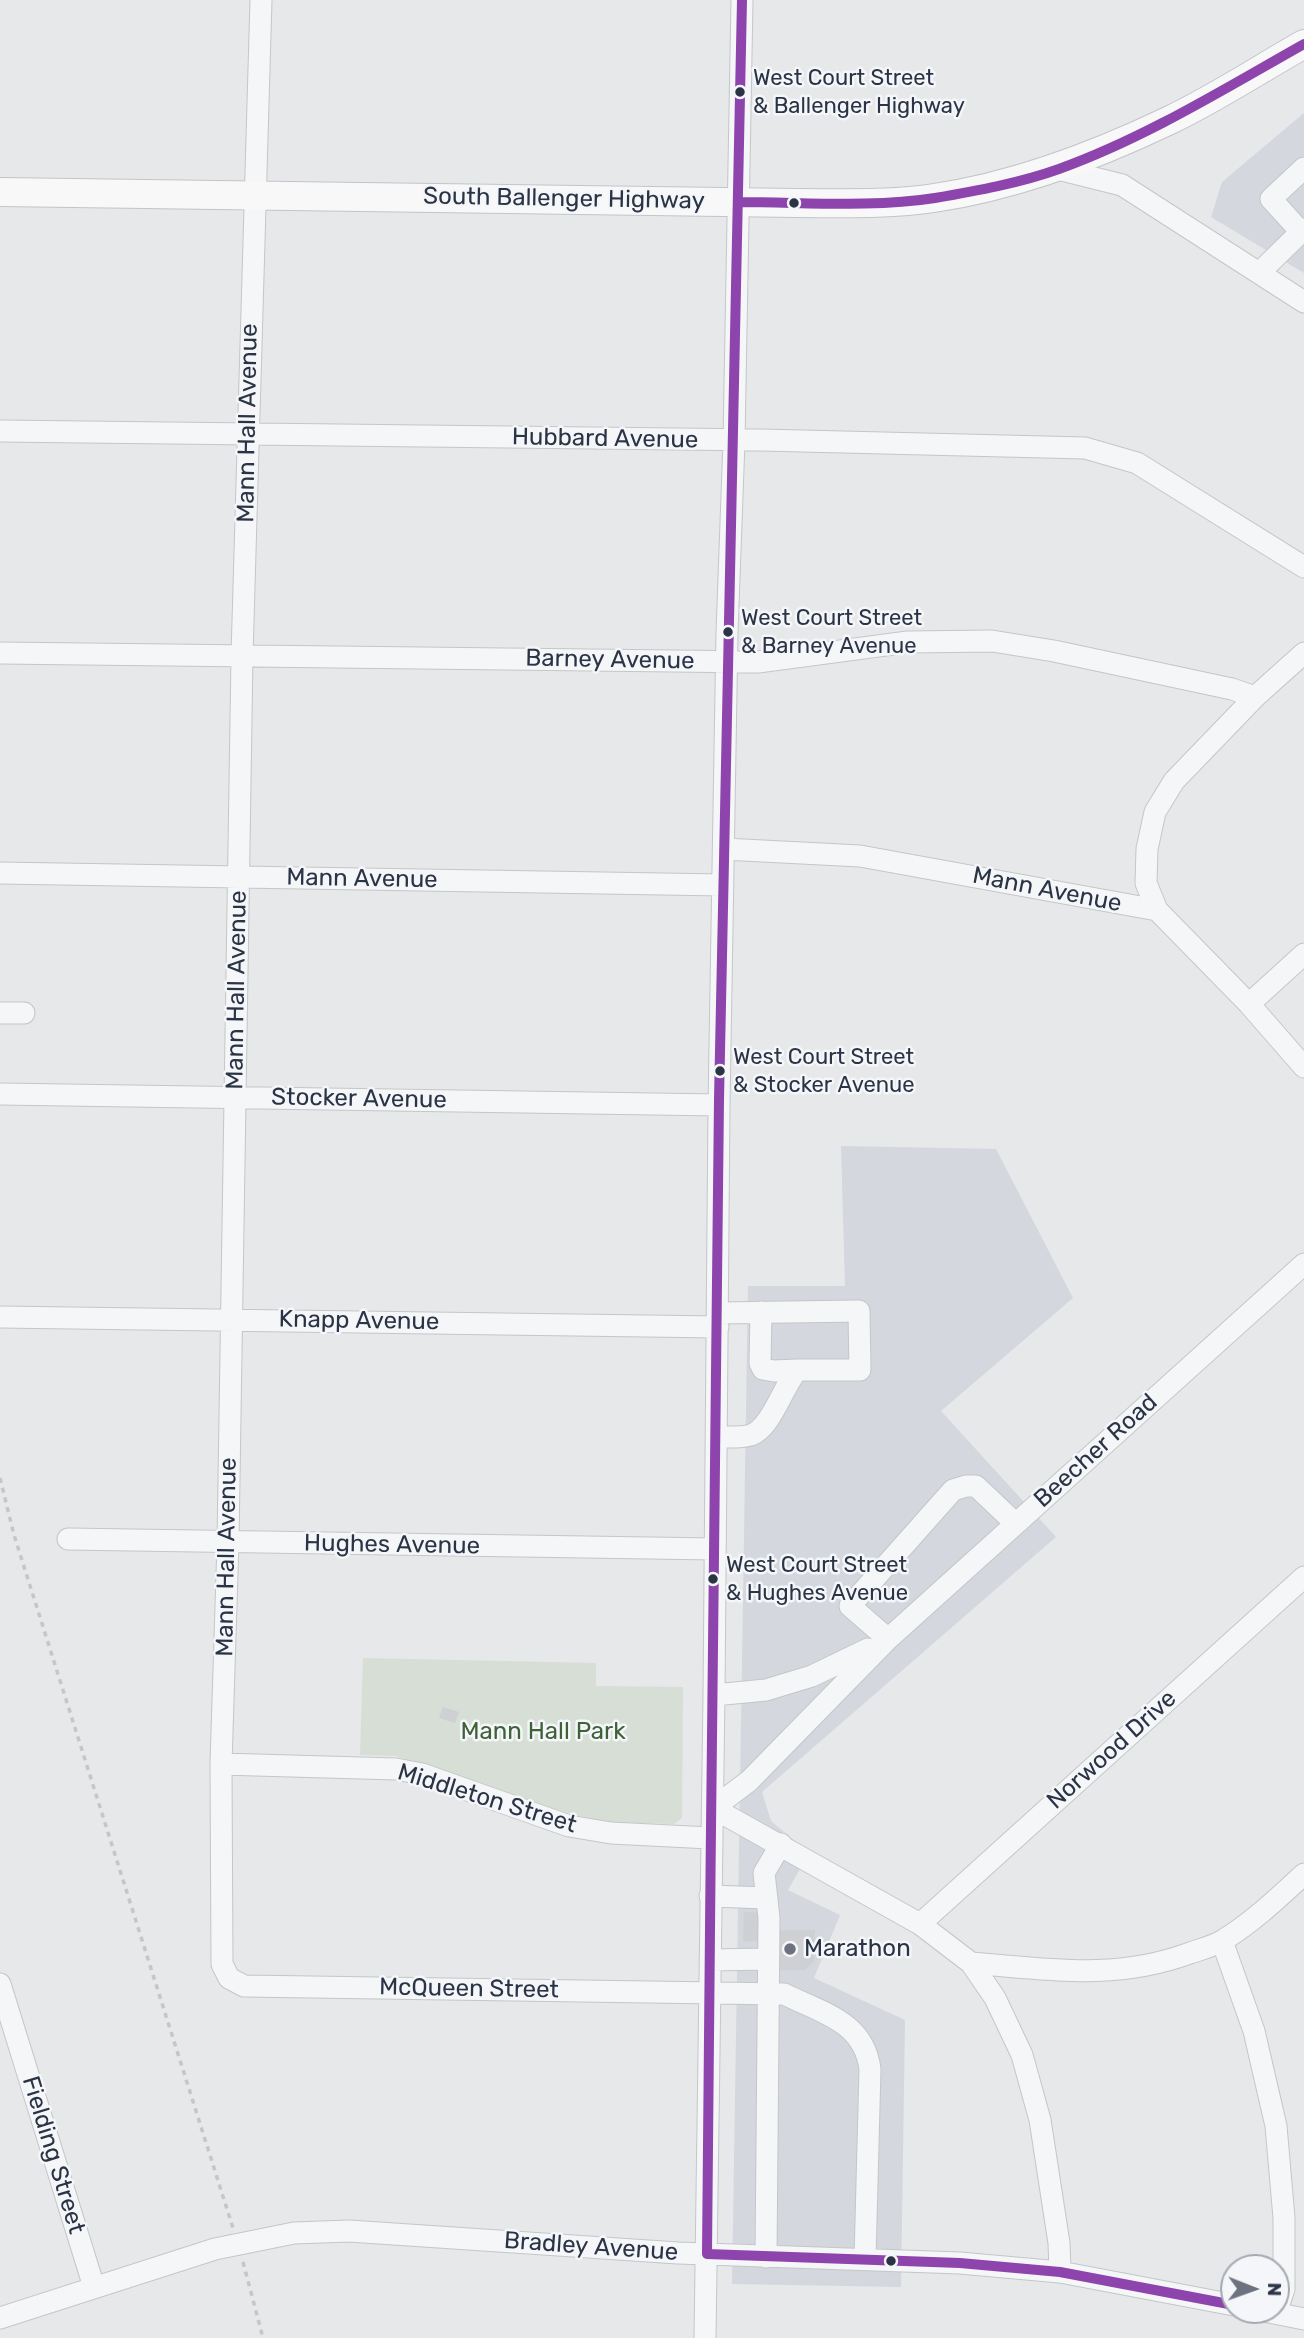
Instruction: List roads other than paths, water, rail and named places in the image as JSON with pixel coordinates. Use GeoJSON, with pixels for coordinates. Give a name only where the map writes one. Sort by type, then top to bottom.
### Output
{"type":"FeatureCollection","features":[{"type":"Feature","properties":{"kind":"main road","name":"South Ballenger Highway"},"geometry":{"type":"LineString","coordinates":[[0,192],[872,203],[933,198],[986,188],[1058,169],[1171,120],[1304,44]]}},
{"type":"Feature","properties":{"kind":"street","name":"Mann Hall Avenue"},"geometry":{"type":"LineString","coordinates":[[229,1978],[222,1964],[220,1939],[221,1763],[228,1543],[242,656],[261,0]]}},
{"type":"Feature","properties":{"kind":"street"},"geometry":{"type":"LineString","coordinates":[[705,2338],[726,661],[734,441],[742,0]]}},
{"type":"Feature","properties":{"kind":"street"},"geometry":{"type":"LineString","coordinates":[[1259,273],[1302,231],[1271,199],[1304,168]]}},
{"type":"Feature","properties":{"kind":"street"},"geometry":{"type":"LineString","coordinates":[[1058,169],[1122,185],[1304,302]]}},
{"type":"Feature","properties":{"kind":"street","name":"Hubbard Avenue"},"geometry":{"type":"LineString","coordinates":[[0,431],[762,440],[1085,448],[1137,463],[1304,567]]}},
{"type":"Feature","properties":{"kind":"street","name":"Barney Avenue"},"geometry":{"type":"LineString","coordinates":[[0,653],[758,662],[908,642],[992,641],[1054,651],[1232,689],[1255,697]]}},
{"type":"Feature","properties":{"kind":"street"},"geometry":{"type":"LineString","coordinates":[[1157,911],[1146,883],[1147,849],[1155,812],[1174,781],[1255,697],[1304,653]]}},
{"type":"Feature","properties":{"kind":"street","name":"Mann Avenue"},"geometry":{"type":"LineString","coordinates":[[724,849],[860,856],[1157,911],[1248,1004],[1304,1067]]}},
{"type":"Feature","properties":{"kind":"street","name":"Mann Avenue"},"geometry":{"type":"LineString","coordinates":[[0,873],[723,885]]}},
{"type":"Feature","properties":{"kind":"street"},"geometry":{"type":"LineString","coordinates":[[1248,1004],[1304,954]]}},
{"type":"Feature","properties":{"kind":"street"},"geometry":{"type":"LineString","coordinates":[[0,1013],[24,1013]]}},
{"type":"Feature","properties":{"kind":"street","name":"Stocker Avenue"},"geometry":{"type":"LineString","coordinates":[[0,1094],[719,1104]]}},
{"type":"Feature","properties":{"kind":"street","name":"Beecher Road"},"geometry":{"type":"LineString","coordinates":[[713,1808],[749,1781],[888,1639],[1304,1264]]}},
{"type":"Feature","properties":{"kind":"street","name":"Knapp Avenue"},"geometry":{"type":"LineString","coordinates":[[0,1317],[718,1320],[761,1312],[859,1311],[860,1370],[797,1370]]}},
{"type":"Feature","properties":{"kind":"street"},"geometry":{"type":"LineString","coordinates":[[761,1312],[760,1363],[763,1369],[797,1370]]}},
{"type":"Feature","properties":{"kind":"street"},"geometry":{"type":"LineString","coordinates":[[717,1437],[754,1434],[766,1424],[787,1382],[797,1370]]}},
{"type":"Feature","properties":{"kind":"street"},"geometry":{"type":"LineString","coordinates":[[888,1639],[850,1606],[953,1490],[976,1486],[1015,1523]]}},
{"type":"Feature","properties":{"kind":"street","name":"Hughes Avenue"},"geometry":{"type":"LineString","coordinates":[[68,1539],[716,1549]]}},
{"type":"Feature","properties":{"kind":"street","name":"Norwood Drive"},"geometry":{"type":"LineString","coordinates":[[920,1924],[1304,1577]]}},
{"type":"Feature","properties":{"kind":"street","name":"Beecher Road"},"geometry":{"type":"LineString","coordinates":[[714,1695],[766,1690],[812,1676],[842,1664],[888,1639]]}},
{"type":"Feature","properties":{"kind":"street","name":"Middleton Street"},"geometry":{"type":"LineString","coordinates":[[221,1763],[396,1769],[422,1774],[569,1826],[611,1833],[710,1838]]}},
{"type":"Feature","properties":{"kind":"street"},"geometry":{"type":"LineString","coordinates":[[713,1808],[920,1924],[971,1963],[996,1998],[1022,2055],[1040,2120],[1059,2243],[1060,2272]]}},
{"type":"Feature","properties":{"kind":"street"},"geometry":{"type":"LineString","coordinates":[[766,2257],[769,1919],[764,1872],[781,1844]]}},
{"type":"Feature","properties":{"kind":"street"},"geometry":{"type":"LineString","coordinates":[[971,1963],[1054,1970],[1114,1971],[1170,1960],[1222,1941],[1258,1916],[1304,1874]]}},
{"type":"Feature","properties":{"kind":"street"},"geometry":{"type":"LineString","coordinates":[[710,1896],[767,1898]]}},
{"type":"Feature","properties":{"kind":"street"},"geometry":{"type":"LineString","coordinates":[[1222,1941],[1254,2031],[1276,2126],[1284,2218],[1284,2254]]}},
{"type":"Feature","properties":{"kind":"street"},"geometry":{"type":"LineString","coordinates":[[710,1960],[768,1959]]}},
{"type":"Feature","properties":{"kind":"street","name":"McQueen Street"},"geometry":{"type":"LineString","coordinates":[[229,1978],[244,1986],[784,1994],[853,2031],[868,2051],[870,2070],[865,2259]]}},
{"type":"Feature","properties":{"kind":"street","name":"Fielding Street"},"geometry":{"type":"LineString","coordinates":[[0,1984],[94,2287]]}},
{"type":"Feature","properties":{"kind":"street","name":"Bradley Avenue"},"geometry":{"type":"LineString","coordinates":[[0,2318],[215,2249],[294,2233],[349,2231],[766,2257],[960,2263],[1060,2272],[1220,2302]]}},
{"type":"Feature","properties":{"kind":"place","name":"West Court Street & Ballenger Highway"},"geometry":{"type":"Point","coordinates":[740,92]}},
{"type":"Feature","properties":{"kind":"place","name":"West Court Street & Barney Avenue"},"geometry":{"type":"Point","coordinates":[728,632]}},
{"type":"Feature","properties":{"kind":"place","name":"West Court Street & Stocker Avenue"},"geometry":{"type":"Point","coordinates":[720,1071]}},
{"type":"Feature","properties":{"kind":"place","name":"West Court Street & Hughes Avenue"},"geometry":{"type":"Point","coordinates":[713,1579]}},
{"type":"Feature","properties":{"kind":"place","name":"Marathon"},"geometry":{"type":"Point","coordinates":[790,1949]}},
{"type":"Feature","properties":{"kind":"park label","name":"Mann Hall Park"},"geometry":{"type":"Point","coordinates":[543,1732]}}]}
